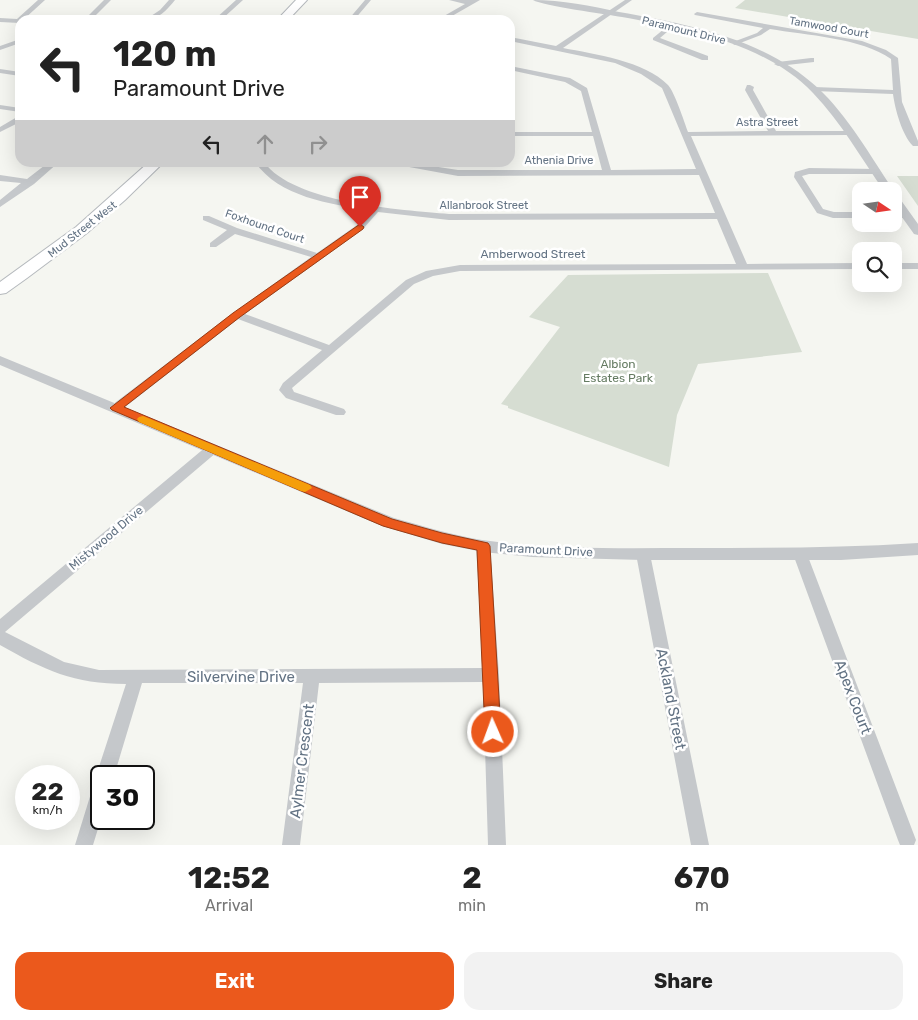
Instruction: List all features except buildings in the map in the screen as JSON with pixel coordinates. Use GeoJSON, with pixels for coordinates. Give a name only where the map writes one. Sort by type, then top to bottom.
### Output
{"type":"FeatureCollection","features":[{"type":"Feature","properties":{"kind":"main road"},"geometry":{"type":"LineString","coordinates":[[289,15],[306,2]]}},
{"type":"Feature","properties":{"kind":"main road"},"geometry":{"type":"LineString","coordinates":[[299,15],[306,2]]}},
{"type":"Feature","properties":{"kind":"main road","name":"Mud Street West"},"geometry":{"type":"LineString","coordinates":[[0,277],[67,229],[135,167]]}},
{"type":"Feature","properties":{"kind":"main road","name":"Mud Street West"},"geometry":{"type":"LineString","coordinates":[[0,289],[81,232],[130,190],[152,167]]}},
{"type":"Feature","properties":{"kind":"street"},"geometry":{"type":"LineString","coordinates":[[26,15],[42,0]]}},
{"type":"Feature","properties":{"kind":"street"},"geometry":{"type":"LineString","coordinates":[[92,15],[108,0]]}},
{"type":"Feature","properties":{"kind":"street"},"geometry":{"type":"LineString","coordinates":[[156,15],[172,0]]}},
{"type":"Feature","properties":{"kind":"street"},"geometry":{"type":"LineString","coordinates":[[223,15],[240,0]]}},
{"type":"Feature","properties":{"kind":"street"},"geometry":{"type":"LineString","coordinates":[[355,15],[368,0]]}},
{"type":"Feature","properties":{"kind":"street"},"geometry":{"type":"LineString","coordinates":[[452,0],[474,2]]}},
{"type":"Feature","properties":{"kind":"street","name":"Paramount Drive"},"geometry":{"type":"LineString","coordinates":[[537,0],[672,26],[734,43],[778,64],[791,71],[814,89],[882,182]]}},
{"type":"Feature","properties":{"kind":"street"},"geometry":{"type":"LineString","coordinates":[[619,0],[628,1]]}},
{"type":"Feature","properties":{"kind":"street"},"geometry":{"type":"LineString","coordinates":[[558,48],[628,1]]}},
{"type":"Feature","properties":{"kind":"street"},"geometry":{"type":"LineString","coordinates":[[449,15],[474,2]]}},
{"type":"Feature","properties":{"kind":"street","name":"Tamwood Court"},"geometry":{"type":"LineString","coordinates":[[697,14],[858,42],[884,51],[894,58],[898,102],[912,140],[916,144]]}},
{"type":"Feature","properties":{"kind":"street"},"geometry":{"type":"LineString","coordinates":[[0,20],[15,21]]}},
{"type":"Feature","properties":{"kind":"street"},"geometry":{"type":"LineString","coordinates":[[672,26],[655,39],[705,58]]}},
{"type":"Feature","properties":{"kind":"street"},"geometry":{"type":"LineString","coordinates":[[734,43],[759,34],[768,27]]}},
{"type":"Feature","properties":{"kind":"street"},"geometry":{"type":"LineString","coordinates":[[515,41],[617,61],[652,76],[668,91],[743,267]]}},
{"type":"Feature","properties":{"kind":"street"},"geometry":{"type":"LineString","coordinates":[[0,48],[15,44]]}},
{"type":"Feature","properties":{"kind":"street"},"geometry":{"type":"LineString","coordinates":[[778,64],[811,60]]}},
{"type":"Feature","properties":{"kind":"street"},"geometry":{"type":"LineString","coordinates":[[515,69],[567,80],[585,91],[607,172]]}},
{"type":"Feature","properties":{"kind":"street"},"geometry":{"type":"LineString","coordinates":[[515,75],[521,70]]}},
{"type":"Feature","properties":{"kind":"street"},"geometry":{"type":"LineString","coordinates":[[0,71],[15,73]]}},
{"type":"Feature","properties":{"kind":"street"},"geometry":{"type":"LineString","coordinates":[[750,87],[749,90],[773,133]]}},
{"type":"Feature","properties":{"kind":"street"},"geometry":{"type":"LineString","coordinates":[[814,89],[896,92]]}},
{"type":"Feature","properties":{"kind":"street"},"geometry":{"type":"LineString","coordinates":[[0,107],[15,109]]}},
{"type":"Feature","properties":{"kind":"street"},"geometry":{"type":"LineString","coordinates":[[1,130],[15,122]]}},
{"type":"Feature","properties":{"kind":"street","name":"Astra Street"},"geometry":{"type":"LineString","coordinates":[[686,134],[848,133]]}},
{"type":"Feature","properties":{"kind":"street"},"geometry":{"type":"LineString","coordinates":[[515,134],[596,134]]}},
{"type":"Feature","properties":{"kind":"street"},"geometry":{"type":"LineString","coordinates":[[0,204],[49,167]]}},
{"type":"Feature","properties":{"kind":"street","name":"Allanbrook Street"},"geometry":{"type":"LineString","coordinates":[[263,167],[269,175],[296,190],[320,198],[376,208],[448,217],[721,216]]}},
{"type":"Feature","properties":{"kind":"street","name":"Athenia Drive"},"geometry":{"type":"LineString","coordinates":[[419,167],[458,173],[703,172]]}},
{"type":"Feature","properties":{"kind":"street"},"geometry":{"type":"LineString","coordinates":[[852,215],[834,215],[820,211],[798,177],[798,174],[809,171],[874,171]]}},
{"type":"Feature","properties":{"kind":"street"},"geometry":{"type":"LineString","coordinates":[[0,178],[31,182]]}},
{"type":"Feature","properties":{"kind":"street"},"geometry":{"type":"LineString","coordinates":[[116,408],[237,315],[360,227],[376,208]]}},
{"type":"Feature","properties":{"kind":"street"},"geometry":{"type":"LineString","coordinates":[[902,209],[918,232]]}},
{"type":"Feature","properties":{"kind":"street","name":"Foxhound Court"},"geometry":{"type":"LineString","coordinates":[[206,218],[234,230],[317,256]]}},
{"type":"Feature","properties":{"kind":"street"},"geometry":{"type":"LineString","coordinates":[[213,245],[234,230]]}},
{"type":"Feature","properties":{"kind":"street","name":"Amberwood Street"},"geometry":{"type":"LineString","coordinates":[[340,412],[290,395],[285,390],[287,386],[330,348],[410,282],[430,273],[447,269],[852,266]]}},
{"type":"Feature","properties":{"kind":"street"},"geometry":{"type":"LineString","coordinates":[[902,266],[918,266]]}},
{"type":"Feature","properties":{"kind":"street"},"geometry":{"type":"LineString","coordinates":[[237,315],[330,348]]}},
{"type":"Feature","properties":{"kind":"street","name":"Paramount Drive"},"geometry":{"type":"LineString","coordinates":[[0,360],[388,522],[442,538],[483,546],[532,551],[643,554],[800,554],[918,549]]}},
{"type":"Feature","properties":{"kind":"street","name":"Mistywood Drive"},"geometry":{"type":"LineString","coordinates":[[0,628],[212,449]]}},
{"type":"Feature","properties":{"kind":"street"},"geometry":{"type":"LineString","coordinates":[[483,546],[491,675],[497,845]]}},
{"type":"Feature","properties":{"kind":"street","name":"Ackland Street"},"geometry":{"type":"LineString","coordinates":[[643,554],[700,845]]}},
{"type":"Feature","properties":{"kind":"street","name":"Apex Court"},"geometry":{"type":"LineString","coordinates":[[800,554],[907,840]]}},
{"type":"Feature","properties":{"kind":"street","name":"Silvervine Drive"},"geometry":{"type":"LineString","coordinates":[[0,637],[47,664],[78,674],[136,678],[491,675]]}},
{"type":"Feature","properties":{"kind":"street","name":"Aylmer Crescent"},"geometry":{"type":"LineString","coordinates":[[291,845],[312,677]]}},
{"type":"Feature","properties":{"kind":"street"},"geometry":{"type":"LineString","coordinates":[[108,765],[136,678]]}},
{"type":"Feature","properties":{"kind":"street"},"geometry":{"type":"LineString","coordinates":[[84,845],[90,826]]}},
{"type":"Feature","properties":{"kind":"green space"},"geometry":{"type":"Polygon","coordinates":[[[745,0],[918,0],[918,39],[735,8],[745,0]]]}},
{"type":"Feature","properties":{"kind":"green space"},"geometry":{"type":"Polygon","coordinates":[[[897,176],[918,176],[918,206],[902,182],[897,176]]]}},
{"type":"Feature","properties":{"kind":"green space","name":"Albion Estates Park"},"geometry":{"type":"Polygon","coordinates":[[[768,273],[802,352],[698,364],[677,415],[669,467],[501,404],[560,327],[529,317],[568,275],[768,273]]]}},
{"type":"Feature","properties":{"kind":"slow traffic"},"geometry":{"type":"LineString","coordinates":[[143,419],[305,488]]}},
{"type":"Feature","properties":{"kind":"route"},"geometry":{"type":"LineString","coordinates":[[360,227],[237,315],[116,408],[388,522],[442,538],[483,546],[493,732]]}}]}
